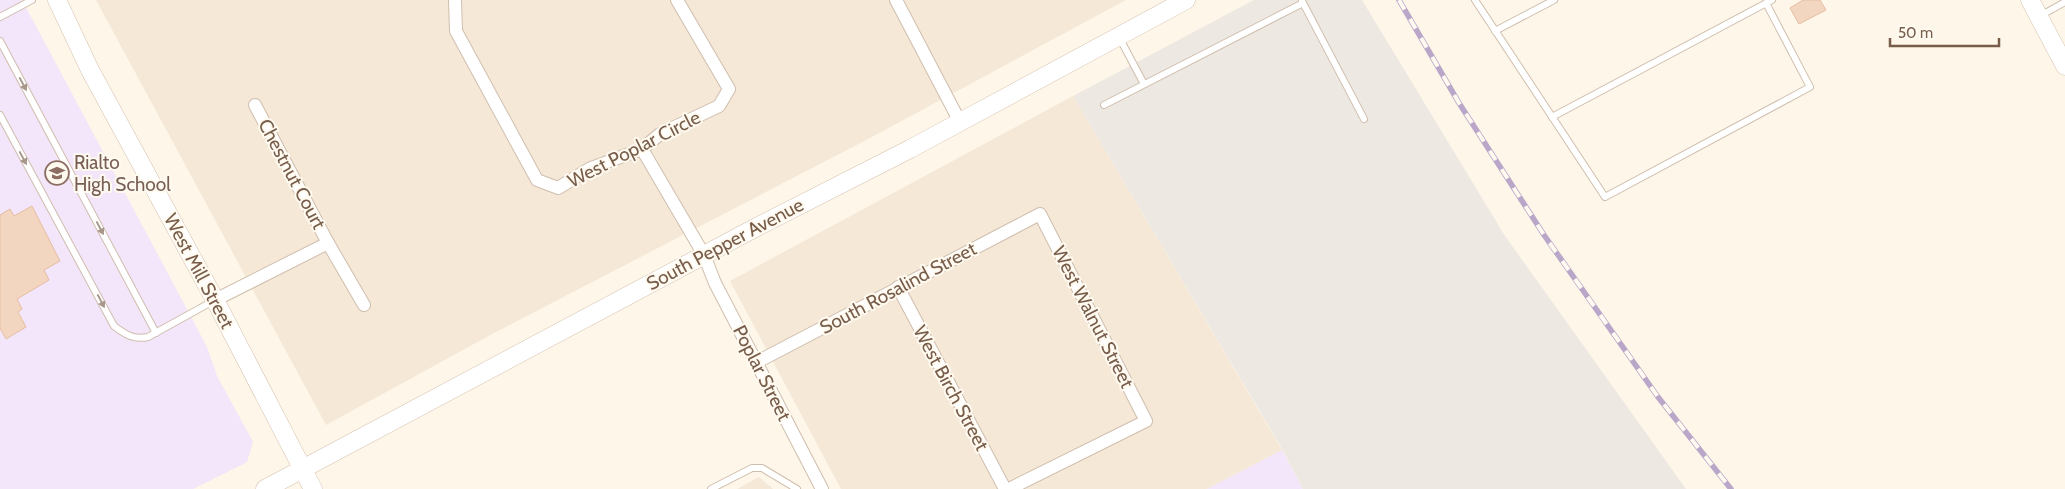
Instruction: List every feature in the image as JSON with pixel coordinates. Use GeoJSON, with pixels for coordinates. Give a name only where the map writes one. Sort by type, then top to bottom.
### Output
{"type":"FeatureCollection","features":[{"type":"Feature","properties":{"kind":"main road","name":"West Mill Street"},"geometry":{"type":"LineString","coordinates":[[57,0],[90,70],[215,300],[313,489]]}},
{"type":"Feature","properties":{"kind":"main road","name":"South Pepper Avenue"},"geometry":{"type":"LineString","coordinates":[[265,489],[704,255],[960,122],[1186,0]]}},
{"type":"Feature","properties":{"kind":"main road"},"geometry":{"type":"LineString","coordinates":[[2030,0],[2065,66]]}},
{"type":"Feature","properties":{"kind":"street","name":"West Poplar Circle"},"geometry":{"type":"LineString","coordinates":[[455,0],[456,31],[537,180],[558,188],[591,168],[642,149],[660,134],[719,106],[730,89],[677,0]]}},
{"type":"Feature","properties":{"kind":"street"},"geometry":{"type":"LineString","coordinates":[[896,0],[960,122]]}},
{"type":"Feature","properties":{"kind":"street","name":"Chestnut Court"},"geometry":{"type":"LineString","coordinates":[[255,105],[328,243],[364,305]]}},
{"type":"Feature","properties":{"kind":"street","name":"Poplar Street"},"geometry":{"type":"LineString","coordinates":[[642,149],[704,255],[715,283],[822,489]]}},
{"type":"Feature","properties":{"kind":"street","name":"South Rosalind Street"},"geometry":{"type":"LineString","coordinates":[[757,362],[1040,214]]}},
{"type":"Feature","properties":{"kind":"street","name":"West Walnut Street"},"geometry":{"type":"LineString","coordinates":[[1007,489],[1146,421],[1040,214]]}},
{"type":"Feature","properties":{"kind":"street","name":"Chestnut Court"},"geometry":{"type":"LineString","coordinates":[[215,300],[328,243]]}},
{"type":"Feature","properties":{"kind":"street","name":"West Birch Street"},"geometry":{"type":"LineString","coordinates":[[898,287],[1007,489]]}},
{"type":"Feature","properties":{"kind":"lane"},"geometry":{"type":"LineString","coordinates":[[0,17],[32,0]]}},
{"type":"Feature","properties":{"kind":"lane"},"geometry":{"type":"LineString","coordinates":[[1475,0],[1495,31],[1605,197],[1810,87],[1769,2],[1552,117]]}},
{"type":"Feature","properties":{"kind":"lane"},"geometry":{"type":"LineString","coordinates":[[1495,31],[1554,0]]}},
{"type":"Feature","properties":{"kind":"lane"},"geometry":{"type":"LineString","coordinates":[[1104,105],[1302,1],[1364,119]]}},
{"type":"Feature","properties":{"kind":"lane"},"geometry":{"type":"LineString","coordinates":[[2039,16],[2065,2]]}},
{"type":"Feature","properties":{"kind":"lane"},"geometry":{"type":"LineString","coordinates":[[1119,36],[1144,84]]}},
{"type":"Feature","properties":{"kind":"lane"},"geometry":{"type":"LineString","coordinates":[[0,41],[156,333]]}},
{"type":"Feature","properties":{"kind":"lane"},"geometry":{"type":"LineString","coordinates":[[0,115],[114,326],[126,336],[139,339],[156,333],[215,300]]}},
{"type":"Feature","properties":{"kind":"lane"},"geometry":{"type":"LineString","coordinates":[[710,489],[752,468],[762,468],[797,489]]}},
{"type":"Feature","properties":{"kind":"shaded area","name":"Rialto High School"},"geometry":{"type":"Polygon","coordinates":[[[0,0],[22,0],[207,347],[217,376],[253,442],[247,462],[193,489],[0,489],[0,0]]]}},
{"type":"Feature","properties":{"kind":"shaded area"},"geometry":{"type":"Polygon","coordinates":[[[96,0],[1126,0],[870,138],[494,333],[326,425],[96,0]]]}},
{"type":"Feature","properties":{"kind":"shaded area"},"geometry":{"type":"Polygon","coordinates":[[[1254,0],[1362,0],[1505,236],[1686,489],[1303,489],[1282,449],[1073,96],[1254,0]]]}},
{"type":"Feature","properties":{"kind":"shaded area"},"geometry":{"type":"Polygon","coordinates":[[[1073,96],[1282,450],[1207,489],[841,489],[730,281],[1073,96]]]}},
{"type":"Feature","properties":{"kind":"shaded area"},"geometry":{"type":"Polygon","coordinates":[[[1282,450],[1303,489],[1207,489],[1282,450]]]}},
{"type":"Feature","properties":{"kind":"shaded area"},"geometry":{"type":"Polygon","coordinates":[[[759,477],[773,489],[737,489],[759,477]]]}},
{"type":"Feature","properties":{"kind":"building"},"geometry":{"type":"Polygon","coordinates":[[[1803,0],[1820,0],[1826,10],[1799,24],[1790,8],[1803,0]]]}},
{"type":"Feature","properties":{"kind":"building"},"geometry":{"type":"Polygon","coordinates":[[[32,206],[60,261],[44,270],[49,280],[17,299],[22,309],[18,312],[26,327],[6,339],[0,328],[0,215],[10,209],[14,216],[32,206]]]}},
{"type":"Feature","properties":{"kind":"railway"},"geometry":{"type":"LineString","coordinates":[[1399,0],[1459,103],[1544,235],[1658,397],[1731,489]]}},
{"type":"Feature","properties":{"kind":"place","name":"Rialto High School"},"geometry":{"type":"Point","coordinates":[57,173]}}]}
